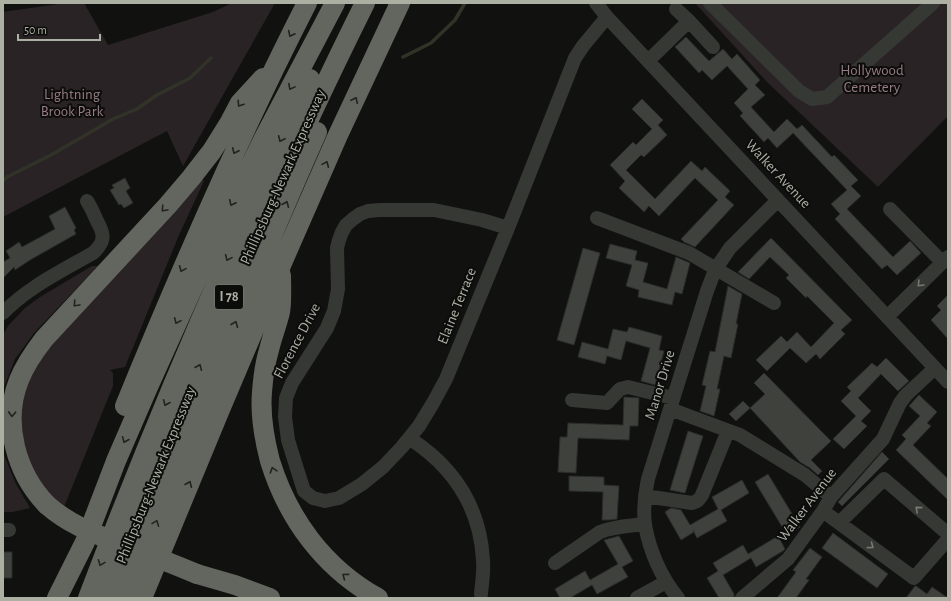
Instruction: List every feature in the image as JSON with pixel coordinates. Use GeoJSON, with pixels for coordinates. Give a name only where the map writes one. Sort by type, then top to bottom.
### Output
{"type":"FeatureCollection","features":[{"type":"Feature","properties":{"kind":"highway"},"geometry":{"type":"LineString","coordinates":[[51,598],[87,499],[152,340],[275,64],[307,3]]}},
{"type":"Feature","properties":{"kind":"highway"},"geometry":{"type":"LineString","coordinates":[[57,598],[85,542],[116,461],[213,243],[263,140],[335,3]]}},
{"type":"Feature","properties":{"kind":"highway","name":"Phillipsburg-Newark Expressway"},"geometry":{"type":"LineString","coordinates":[[88,598],[158,421],[232,248],[270,162],[346,3]]}},
{"type":"Feature","properties":{"kind":"highway","name":"Phillipsburg-Newark Expressway"},"geometry":{"type":"LineString","coordinates":[[107,598],[184,402],[244,263],[302,133],[365,3]]}},
{"type":"Feature","properties":{"kind":"highway"},"geometry":{"type":"LineString","coordinates":[[127,598],[209,387],[268,245],[332,97],[376,3]]}},
{"type":"Feature","properties":{"kind":"highway","name":"I 78"},"geometry":{"type":"LineString","coordinates":[[142,598],[213,424],[282,263],[338,135],[400,3]]}},
{"type":"Feature","properties":{"kind":"highway"},"geometry":{"type":"LineString","coordinates":[[249,598],[197,574],[75,525],[61,516],[40,498],[25,475],[13,438],[12,418],[14,400],[19,381],[31,356],[44,339],[191,178],[212,150],[240,103],[275,64]]}},
{"type":"Feature","properties":{"kind":"highway"},"geometry":{"type":"LineString","coordinates":[[282,263],[280,310],[269,350],[262,393],[264,434],[268,453],[274,473],[287,504],[300,526],[312,542],[339,572],[378,598]]}},
{"type":"Feature","properties":{"kind":"highway"},"geometry":{"type":"LineString","coordinates":[[197,574],[235,585],[270,598]]}},
{"type":"Feature","properties":{"kind":"street","name":"Walker Avenue"},"geometry":{"type":"LineString","coordinates":[[596,3],[648,62],[948,382]]}},
{"type":"Feature","properties":{"kind":"street"},"geometry":{"type":"LineString","coordinates":[[710,3],[799,91],[812,99],[827,97],[933,3]]}},
{"type":"Feature","properties":{"kind":"street"},"geometry":{"type":"LineString","coordinates":[[676,9],[713,47]]}},
{"type":"Feature","properties":{"kind":"street","name":"Elaine Terrace"},"geometry":{"type":"LineString","coordinates":[[288,440],[304,491],[313,498],[325,501],[339,498],[362,484],[402,447],[419,426],[446,379],[508,228],[575,58],[607,17]]}},
{"type":"Feature","properties":{"kind":"street"},"geometry":{"type":"LineString","coordinates":[[648,62],[689,22]]}},
{"type":"Feature","properties":{"kind":"street","name":"Manor Drive"},"geometry":{"type":"LineString","coordinates":[[678,598],[666,582],[654,556],[645,524],[645,496],[648,479],[707,291],[715,270],[730,248],[778,200]]}},
{"type":"Feature","properties":{"kind":"street"},"geometry":{"type":"LineString","coordinates":[[3,313],[14,301],[29,290],[93,253],[100,245],[103,231],[87,201]]}},
{"type":"Feature","properties":{"kind":"street"},"geometry":{"type":"LineString","coordinates":[[887,317],[946,260],[890,208]]}},
{"type":"Feature","properties":{"kind":"street","name":"Florence Drive"},"geometry":{"type":"LineString","coordinates":[[288,440],[284,417],[286,398],[292,383],[327,328],[334,311],[338,290],[337,248],[346,225],[360,214],[368,211],[434,210],[482,220],[508,228]]}},
{"type":"Feature","properties":{"kind":"street"},"geometry":{"type":"LineString","coordinates":[[597,218],[689,253],[715,270],[774,303]]}},
{"type":"Feature","properties":{"kind":"street","name":"Walker Avenue"},"geometry":{"type":"LineString","coordinates":[[742,598],[788,559],[823,511],[831,497],[883,439],[900,403],[906,395],[935,368]]}},
{"type":"Feature","properties":{"kind":"street"},"geometry":{"type":"LineString","coordinates":[[572,400],[607,403],[620,389],[628,387],[672,403],[740,436],[805,475],[831,497]]}},
{"type":"Feature","properties":{"kind":"street"},"geometry":{"type":"LineString","coordinates":[[645,496],[692,503],[697,502],[702,495],[728,431]]}},
{"type":"Feature","properties":{"kind":"street"},"geometry":{"type":"LineString","coordinates":[[409,438],[444,466],[462,490],[469,503],[475,517],[482,546],[483,561],[481,594]]}},
{"type":"Feature","properties":{"kind":"street"},"geometry":{"type":"LineString","coordinates":[[839,523],[884,479],[948,534]]}},
{"type":"Feature","properties":{"kind":"street"},"geometry":{"type":"LineString","coordinates":[[823,511],[914,578],[948,539]]}},
{"type":"Feature","properties":{"kind":"street"},"geometry":{"type":"LineString","coordinates":[[555,563],[608,528],[645,524]]}},
{"type":"Feature","properties":{"kind":"street"},"geometry":{"type":"LineString","coordinates":[[637,598],[666,582]]}},
{"type":"Feature","properties":{"kind":"green space","name":"Lightning Brook Park"},"geometry":{"type":"Polygon","coordinates":[[[65,3],[84,3],[108,45],[213,12],[232,3],[275,3],[183,166],[167,131],[3,217],[3,12],[65,3]]]}},
{"type":"Feature","properties":{"kind":"green space","name":"Hollywood Cemetery"},"geometry":{"type":"Polygon","coordinates":[[[695,3],[948,3],[948,116],[878,187],[766,81],[695,3]]]}},
{"type":"Feature","properties":{"kind":"green space"},"geometry":{"type":"Polygon","coordinates":[[[201,179],[204,181],[179,235],[125,367],[110,370],[113,373],[113,386],[64,507],[49,494],[38,480],[24,450],[20,419],[26,385],[52,342],[201,179]]]}},
{"type":"Feature","properties":{"kind":"green space"},"geometry":{"type":"Polygon","coordinates":[[[92,266],[98,266],[34,333],[15,359],[3,390],[3,335],[8,326],[25,308],[40,297],[92,266]]]}},
{"type":"Feature","properties":{"kind":"green space"},"geometry":{"type":"Polygon","coordinates":[[[3,452],[16,484],[30,508],[12,512],[3,512],[3,452]]]}},
{"type":"Feature","properties":{"kind":"building"},"geometry":{"type":"Polygon","coordinates":[[[686,37],[709,61],[723,49],[732,59],[737,54],[760,80],[755,85],[765,95],[751,107],[774,132],[787,119],[797,129],[802,125],[832,157],[834,155],[858,180],[851,186],[861,196],[847,209],[893,257],[910,241],[921,253],[897,275],[887,265],[882,269],[835,219],[840,214],[831,204],[847,190],[793,133],[777,148],[768,138],[764,142],[740,116],[743,113],[734,103],[748,89],[727,66],[712,80],[702,70],[699,73],[675,47],[686,37]]]}},
{"type":"Feature","properties":{"kind":"building"},"geometry":{"type":"Polygon","coordinates":[[[642,99],[663,120],[658,125],[667,135],[644,157],[641,155],[626,170],[655,199],[691,161],[702,171],[705,167],[730,191],[725,197],[734,205],[695,247],[681,239],[718,200],[695,178],[659,216],[649,206],[644,212],[619,188],[625,181],[610,165],[633,142],[636,145],[652,129],[632,109],[642,99]]]}},
{"type":"Feature","properties":{"kind":"building"},"geometry":{"type":"Polygon","coordinates":[[[125,178],[130,188],[126,191],[133,203],[124,208],[121,204],[119,205],[110,190],[114,188],[112,185],[125,178]]]}},
{"type":"Feature","properties":{"kind":"building"},"geometry":{"type":"Polygon","coordinates":[[[65,207],[76,228],[74,230],[76,234],[15,270],[14,267],[3,278],[3,262],[10,258],[6,251],[19,242],[22,247],[55,229],[49,216],[65,207]]]}},
{"type":"Feature","properties":{"kind":"building"},"geometry":{"type":"Polygon","coordinates":[[[771,238],[852,320],[841,330],[845,334],[820,359],[816,354],[806,363],[790,348],[767,371],[756,360],[781,336],[787,342],[797,332],[811,347],[834,323],[807,296],[806,298],[786,278],[789,275],[770,257],[749,279],[738,272],[771,238]]]}},
{"type":"Feature","properties":{"kind":"building"},"geometry":{"type":"Polygon","coordinates":[[[610,244],[637,251],[635,260],[648,263],[643,282],[667,289],[676,257],[690,263],[682,294],[675,292],[672,305],[638,297],[639,290],[626,286],[632,265],[606,258],[610,244]]]}},
{"type":"Feature","properties":{"kind":"building"},"geometry":{"type":"Polygon","coordinates":[[[583,248],[600,253],[574,345],[557,340],[583,248]]]}},
{"type":"Feature","properties":{"kind":"building"},"geometry":{"type":"Polygon","coordinates":[[[728,286],[742,294],[731,358],[724,356],[717,389],[720,389],[714,416],[700,411],[706,386],[702,385],[710,351],[715,352],[728,286]]]}},
{"type":"Feature","properties":{"kind":"building"},"geometry":{"type":"Polygon","coordinates":[[[948,295],[948,339],[931,320],[941,310],[937,306],[948,295]]]}},
{"type":"Feature","properties":{"kind":"building"},"geometry":{"type":"Polygon","coordinates":[[[629,327],[662,336],[659,350],[664,351],[655,385],[641,381],[650,348],[626,341],[621,360],[607,356],[605,364],[578,357],[582,342],[608,349],[613,329],[627,332],[629,327]]]}},
{"type":"Feature","properties":{"kind":"building"},"geometry":{"type":"Polygon","coordinates":[[[886,358],[909,381],[898,391],[881,374],[858,398],[871,411],[861,421],[867,426],[844,449],[833,439],[856,416],[841,401],[851,391],[847,387],[872,363],[877,367],[886,358]]]}},
{"type":"Feature","properties":{"kind":"building"},"geometry":{"type":"Polygon","coordinates":[[[764,373],[831,441],[811,460],[822,471],[818,475],[800,462],[750,408],[765,394],[754,383],[764,373]]]}},
{"type":"Feature","properties":{"kind":"building"},"geometry":{"type":"Polygon","coordinates":[[[919,395],[937,412],[927,423],[931,426],[913,445],[948,479],[948,500],[896,450],[906,439],[902,435],[920,416],[909,406],[919,395]]]}},
{"type":"Feature","properties":{"kind":"building"},"geometry":{"type":"Polygon","coordinates":[[[624,397],[639,398],[638,426],[630,426],[629,440],[578,438],[576,473],[558,472],[560,437],[567,437],[568,423],[623,425],[624,397]]]}},
{"type":"Feature","properties":{"kind":"building"},"geometry":{"type":"Polygon","coordinates":[[[743,401],[750,408],[736,421],[729,414],[743,401]]]}},
{"type":"Feature","properties":{"kind":"building"},"geometry":{"type":"Polygon","coordinates":[[[688,431],[703,436],[685,493],[670,490],[688,431]]]}},
{"type":"Feature","properties":{"kind":"building"},"geometry":{"type":"Polygon","coordinates":[[[882,452],[889,459],[842,506],[838,502],[882,452]]]}},
{"type":"Feature","properties":{"kind":"building"},"geometry":{"type":"Polygon","coordinates":[[[768,474],[800,527],[787,535],[755,482],[768,474]]]}},
{"type":"Feature","properties":{"kind":"building"},"geometry":{"type":"Polygon","coordinates":[[[569,476],[604,477],[604,485],[619,486],[617,519],[602,520],[603,492],[569,491],[569,476]]]}},
{"type":"Feature","properties":{"kind":"building"},"geometry":{"type":"Polygon","coordinates":[[[742,480],[749,493],[721,510],[727,521],[697,538],[694,532],[681,540],[665,512],[671,508],[681,510],[690,525],[718,509],[712,497],[742,480]]]}},
{"type":"Feature","properties":{"kind":"building"},"geometry":{"type":"Polygon","coordinates":[[[833,533],[888,574],[877,588],[822,548],[833,533]]]}},
{"type":"Feature","properties":{"kind":"building"},"geometry":{"type":"Polygon","coordinates":[[[619,536],[633,561],[622,567],[628,577],[597,594],[592,585],[570,598],[560,598],[555,589],[585,571],[590,580],[618,564],[604,540],[619,536]]]}},
{"type":"Feature","properties":{"kind":"building"},"geometry":{"type":"Polygon","coordinates":[[[778,536],[785,549],[756,567],[751,558],[723,575],[734,594],[734,598],[719,598],[707,578],[718,571],[713,563],[743,545],[748,554],[778,536]]]}},
{"type":"Feature","properties":{"kind":"building"},"geometry":{"type":"Polygon","coordinates":[[[810,548],[822,557],[806,579],[809,580],[796,598],[777,598],[796,572],[793,570],[810,548]]]}},
{"type":"Feature","properties":{"kind":"building"},"geometry":{"type":"Polygon","coordinates":[[[3,552],[12,552],[12,578],[3,578],[3,552]]]}},
{"type":"Feature","properties":{"kind":"building"},"geometry":{"type":"Polygon","coordinates":[[[915,586],[927,594],[932,587],[948,598],[906,598],[915,586]]]}},
{"type":"Feature","properties":{"kind":"waterway"},"geometry":{"type":"LineString","coordinates":[[403,57],[431,43],[455,20],[465,3]]}},
{"type":"Feature","properties":{"kind":"waterway"},"geometry":{"type":"LineString","coordinates":[[3,181],[7,177],[51,155],[113,119],[137,109],[157,95],[190,78],[211,58]]}}]}
